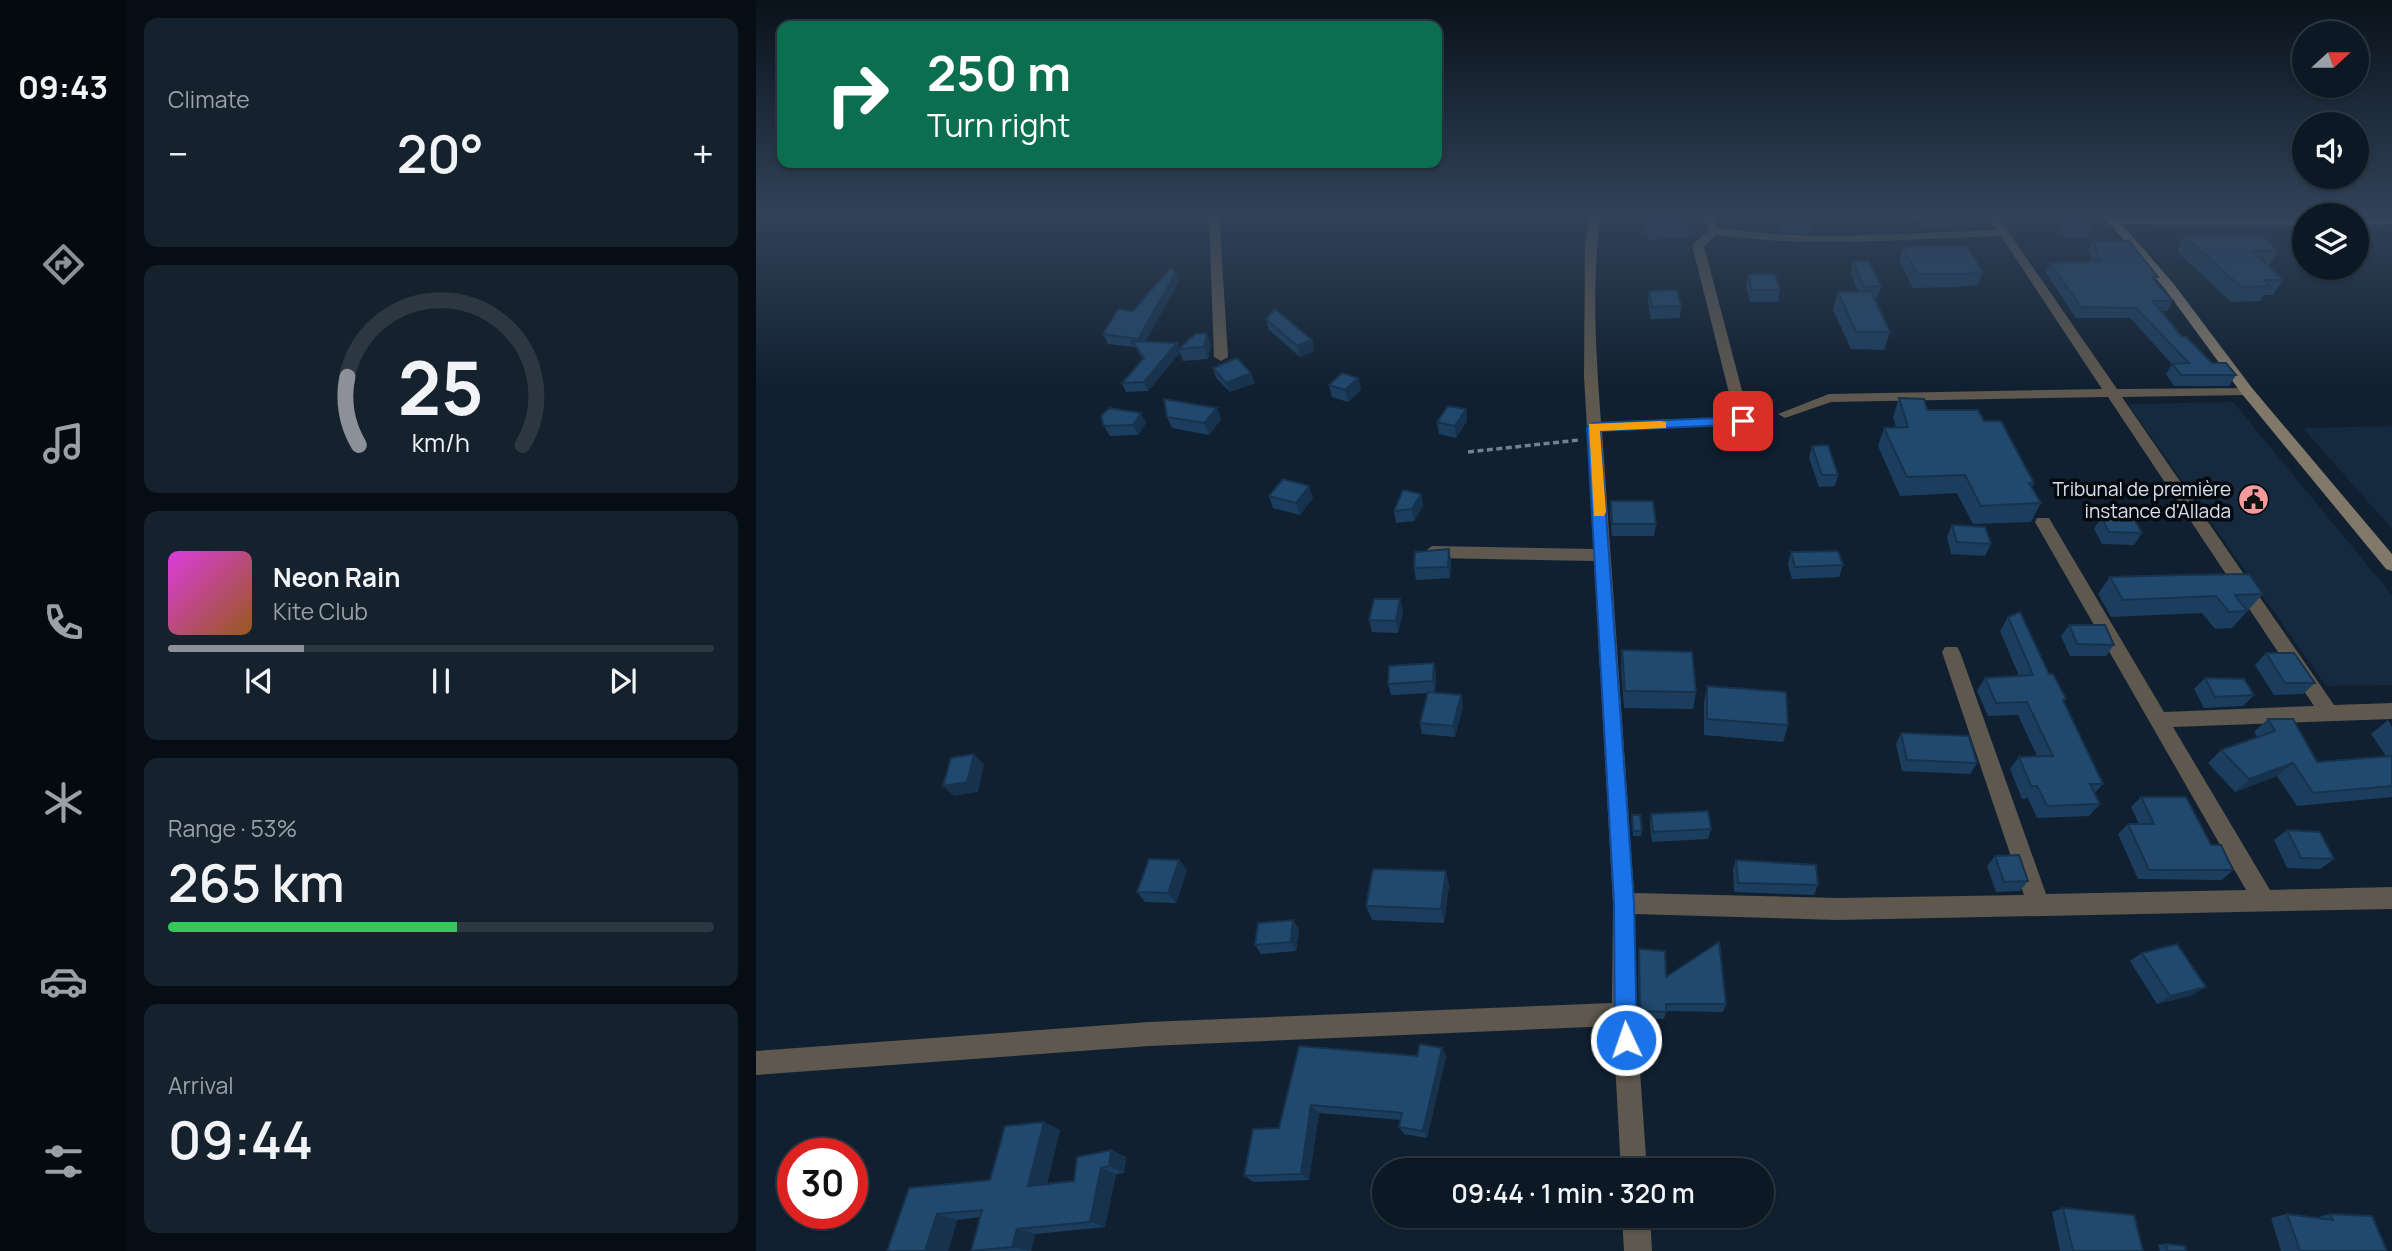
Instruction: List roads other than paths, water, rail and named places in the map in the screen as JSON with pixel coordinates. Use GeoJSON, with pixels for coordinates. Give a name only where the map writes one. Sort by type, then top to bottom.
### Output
{"type":"FeatureCollection","features":[{"type":"Feature","properties":{"kind":"main road"},"geometry":{"type":"LineString","coordinates":[[2157,272],[2247,391],[2392,565]]}},
{"type":"Feature","properties":{"kind":"street"},"geometry":{"type":"LineString","coordinates":[[1217,272],[1221,357]]}},
{"type":"Feature","properties":{"kind":"street"},"geometry":{"type":"LineString","coordinates":[[1591,272],[1591,376],[1624,903],[1624,1014],[1632,1158]]}},
{"type":"Feature","properties":{"kind":"street"},"geometry":{"type":"LineString","coordinates":[[1594,433],[1743,421],[1705,272]]}},
{"type":"Feature","properties":{"kind":"street"},"geometry":{"type":"LineString","coordinates":[[2031,272],[2328,712]]}},
{"type":"Feature","properties":{"kind":"street"},"geometry":{"type":"LineString","coordinates":[[1784,414],[1829,398],[2112,391],[2247,391]]}},
{"type":"Feature","properties":{"kind":"street"},"geometry":{"type":"LineString","coordinates":[[2043,522],[2264,901]]}},
{"type":"Feature","properties":{"kind":"street"},"geometry":{"type":"LineString","coordinates":[[1432,552],[1602,555]]}},
{"type":"Feature","properties":{"kind":"street"},"geometry":{"type":"LineString","coordinates":[[1951,652],[2039,905]]}},
{"type":"Feature","properties":{"kind":"street"},"geometry":{"type":"LineString","coordinates":[[2158,720],[2392,711]]}},
{"type":"Feature","properties":{"kind":"street"},"geometry":{"type":"LineString","coordinates":[[1624,903],[1838,909],[2392,898]]}},
{"type":"Feature","properties":{"kind":"street"},"geometry":{"type":"LineString","coordinates":[[756,1063],[1149,1034],[1624,1014]]}},
{"type":"Feature","properties":{"kind":"street"},"geometry":{"type":"LineString","coordinates":[[1637,1228],[1638,1251]]}},
{"type":"Feature","properties":{"kind":"place","name":"Tribunal de première instance d'Allada"},"geometry":{"type":"Point","coordinates":[2254,500]}}]}
